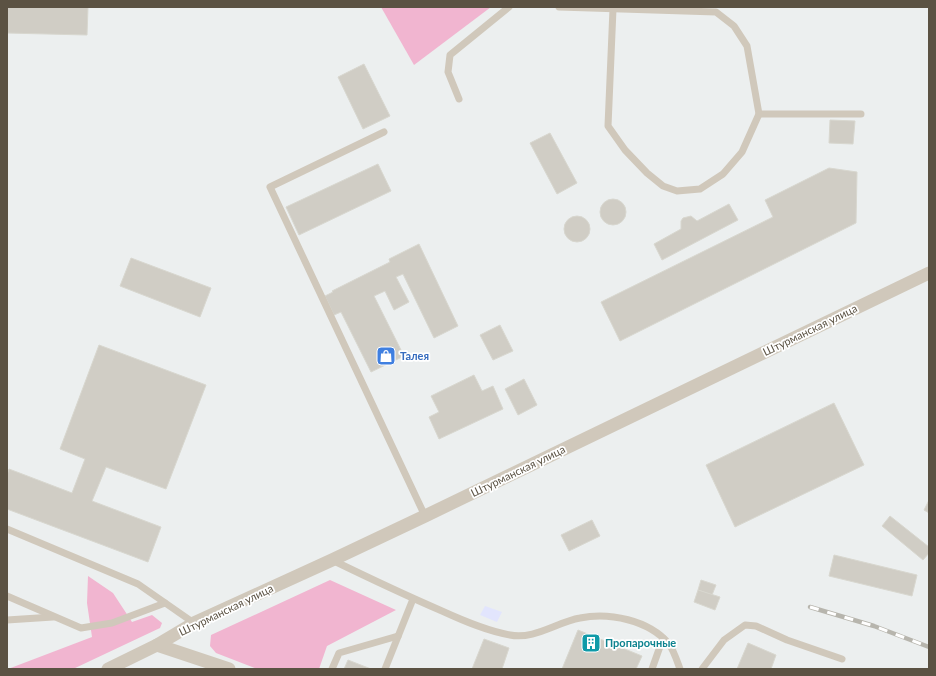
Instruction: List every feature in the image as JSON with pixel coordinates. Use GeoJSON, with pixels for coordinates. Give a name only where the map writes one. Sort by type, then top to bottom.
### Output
{"type":"FeatureCollection","features":[{"type":"Feature","properties":{"kind":"street","name":"Штурманская улица"},"geometry":{"type":"LineString","coordinates":[[108,669],[157,645],[194,623],[425,516],[928,274]]}},
{"type":"Feature","properties":{"kind":"street"},"geometry":{"type":"LineString","coordinates":[[157,645],[229,669]]}},
{"type":"Feature","properties":{"kind":"lane"},"geometry":{"type":"LineString","coordinates":[[459,99],[448,72],[450,55],[509,7]]}},
{"type":"Feature","properties":{"kind":"lane"},"geometry":{"type":"LineString","coordinates":[[559,7],[716,12],[734,26],[747,46],[759,114],[742,152],[723,174],[700,189],[677,191],[663,186],[647,173],[625,150],[608,126],[613,9]]}},
{"type":"Feature","properties":{"kind":"lane"},"geometry":{"type":"LineString","coordinates":[[759,114],[861,114]]}},
{"type":"Feature","properties":{"kind":"lane"},"geometry":{"type":"LineString","coordinates":[[384,132],[270,187],[425,516]]}},
{"type":"Feature","properties":{"kind":"lane"},"geometry":{"type":"LineString","coordinates":[[7,529],[138,584],[194,623]]}},
{"type":"Feature","properties":{"kind":"lane"},"geometry":{"type":"LineString","coordinates":[[332,560],[413,599],[467,622],[510,635],[529,635],[580,618],[600,616],[617,618],[644,625],[663,638],[670,646],[680,669]]}},
{"type":"Feature","properties":{"kind":"lane"},"geometry":{"type":"LineString","coordinates":[[7,596],[81,628],[112,623],[165,603]]}},
{"type":"Feature","properties":{"kind":"lane"},"geometry":{"type":"LineString","coordinates":[[384,669],[413,599]]}},
{"type":"Feature","properties":{"kind":"lane"},"geometry":{"type":"LineString","coordinates":[[7,620],[55,617]]}},
{"type":"Feature","properties":{"kind":"lane"},"geometry":{"type":"LineString","coordinates":[[702,669],[724,640],[745,625],[756,626],[787,640],[842,659]]}},
{"type":"Feature","properties":{"kind":"lane"},"geometry":{"type":"LineString","coordinates":[[332,669],[339,653],[398,636]]}},
{"type":"Feature","properties":{"kind":"lane"},"geometry":{"type":"LineString","coordinates":[[652,669],[663,638]]}},
{"type":"Feature","properties":{"kind":"shaded area"},"geometry":{"type":"Polygon","coordinates":[[[381,7],[491,7],[414,65],[381,7]]]}},
{"type":"Feature","properties":{"kind":"shaded area"},"geometry":{"type":"Polygon","coordinates":[[[88,576],[113,593],[132,622],[152,615],[162,623],[160,628],[73,669],[8,669],[92,637],[87,603],[88,576]]]}},
{"type":"Feature","properties":{"kind":"shaded area"},"geometry":{"type":"Polygon","coordinates":[[[330,580],[396,610],[327,646],[319,669],[257,669],[216,653],[210,646],[211,635],[330,580]]]}},
{"type":"Feature","properties":{"kind":"shaded area"},"geometry":{"type":"Polygon","coordinates":[[[485,606],[502,612],[497,622],[480,615],[485,606]]]}},
{"type":"Feature","properties":{"kind":"building"},"geometry":{"type":"Polygon","coordinates":[[[7,7],[88,7],[87,35],[7,33],[7,7]]]}},
{"type":"Feature","properties":{"kind":"building"},"geometry":{"type":"Polygon","coordinates":[[[364,64],[390,116],[363,129],[338,77],[364,64]]]}},
{"type":"Feature","properties":{"kind":"building"},"geometry":{"type":"Polygon","coordinates":[[[830,120],[855,121],[853,144],[829,143],[830,120]]]}},
{"type":"Feature","properties":{"kind":"building"},"geometry":{"type":"Polygon","coordinates":[[[550,133],[577,183],[557,194],[530,143],[550,133]]]}},
{"type":"Feature","properties":{"kind":"building"},"geometry":{"type":"Polygon","coordinates":[[[378,164],[391,191],[299,235],[286,207],[378,164]]]}},
{"type":"Feature","properties":{"kind":"building"},"geometry":{"type":"Polygon","coordinates":[[[829,168],[857,172],[856,223],[620,341],[601,302],[773,217],[765,200],[829,168]]]}},
{"type":"Feature","properties":{"kind":"building"},"geometry":{"type":"Polygon","coordinates":[[[613,199],[622,203],[626,212],[622,221],[613,225],[604,221],[600,212],[604,203],[613,199]]]}},
{"type":"Feature","properties":{"kind":"building"},"geometry":{"type":"Polygon","coordinates":[[[729,204],[738,220],[662,260],[654,244],[681,229],[681,221],[683,218],[691,216],[697,221],[729,204]]]}},
{"type":"Feature","properties":{"kind":"building"},"geometry":{"type":"Polygon","coordinates":[[[577,216],[586,220],[590,229],[586,238],[577,242],[568,238],[564,229],[568,220],[577,216]]]}},
{"type":"Feature","properties":{"kind":"building"},"geometry":{"type":"Polygon","coordinates":[[[419,244],[458,326],[434,338],[403,274],[396,277],[409,302],[394,310],[385,291],[374,296],[404,356],[371,372],[341,312],[334,315],[325,296],[390,262],[389,259],[419,244]]]}},
{"type":"Feature","properties":{"kind":"building"},"geometry":{"type":"Polygon","coordinates":[[[131,258],[211,288],[200,317],[120,286],[131,258]]]}},
{"type":"Feature","properties":{"kind":"building"},"geometry":{"type":"Polygon","coordinates":[[[500,325],[513,351],[493,360],[480,335],[500,325]]]}},
{"type":"Feature","properties":{"kind":"building"},"geometry":{"type":"Polygon","coordinates":[[[99,345],[206,385],[166,489],[106,467],[92,501],[161,527],[148,562],[7,509],[7,475],[9,469],[72,493],[85,459],[60,449],[99,345]]]}},
{"type":"Feature","properties":{"kind":"building"},"geometry":{"type":"Polygon","coordinates":[[[474,375],[482,391],[493,386],[503,409],[439,439],[429,417],[439,412],[431,396],[474,375]]]}},
{"type":"Feature","properties":{"kind":"building"},"geometry":{"type":"Polygon","coordinates":[[[524,379],[537,405],[518,415],[505,389],[524,379]]]}},
{"type":"Feature","properties":{"kind":"building"},"geometry":{"type":"Polygon","coordinates":[[[834,403],[864,465],[735,527],[706,465],[834,403]]]}},
{"type":"Feature","properties":{"kind":"building"},"geometry":{"type":"Polygon","coordinates":[[[929,500],[929,513],[924,510],[929,500]]]}},
{"type":"Feature","properties":{"kind":"building"},"geometry":{"type":"Polygon","coordinates":[[[890,516],[929,547],[929,553],[923,560],[882,526],[890,516]]]}},
{"type":"Feature","properties":{"kind":"building"},"geometry":{"type":"Polygon","coordinates":[[[592,520],[600,536],[569,551],[561,535],[592,520]]]}},
{"type":"Feature","properties":{"kind":"building"},"geometry":{"type":"Polygon","coordinates":[[[834,555],[917,575],[912,596],[829,576],[834,555]]]}},
{"type":"Feature","properties":{"kind":"building"},"geometry":{"type":"Polygon","coordinates":[[[701,580],[716,585],[712,595],[698,590],[701,580]]]}},
{"type":"Feature","properties":{"kind":"building"},"geometry":{"type":"Polygon","coordinates":[[[698,590],[720,597],[715,610],[694,602],[698,590]]]}},
{"type":"Feature","properties":{"kind":"building","name":"Пропарочные"},"geometry":{"type":"Polygon","coordinates":[[[578,630],[642,656],[636,669],[562,669],[578,630]]]}},
{"type":"Feature","properties":{"kind":"building"},"geometry":{"type":"Polygon","coordinates":[[[484,639],[509,648],[502,669],[472,669],[484,639]]]}},
{"type":"Feature","properties":{"kind":"building"},"geometry":{"type":"Polygon","coordinates":[[[748,643],[776,655],[771,669],[737,669],[748,643]]]}},
{"type":"Feature","properties":{"kind":"building"},"geometry":{"type":"Polygon","coordinates":[[[348,660],[371,669],[344,669],[348,660]]]}},
{"type":"Feature","properties":{"kind":"railway"},"geometry":{"type":"LineString","coordinates":[[810,607],[874,626],[929,647]]}},
{"type":"Feature","properties":{"kind":"place","name":"Талея"},"geometry":{"type":"Point","coordinates":[386,356]}},
{"type":"Feature","properties":{"kind":"place","name":"Пропарочные"},"geometry":{"type":"Point","coordinates":[591,643]}}]}
